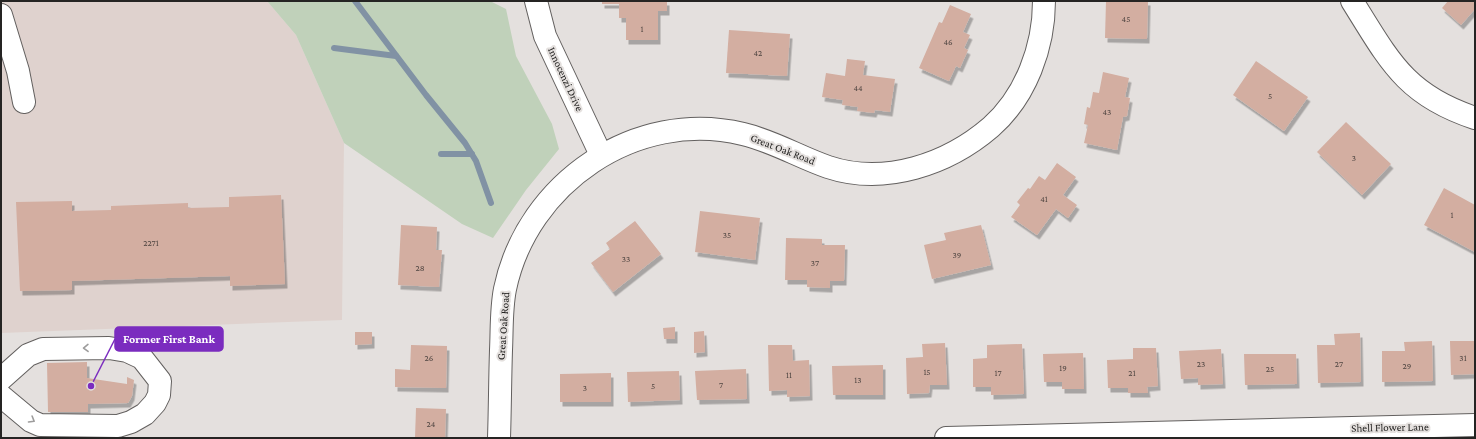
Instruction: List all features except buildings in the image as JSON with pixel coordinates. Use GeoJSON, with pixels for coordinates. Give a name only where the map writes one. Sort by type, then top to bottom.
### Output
{"type":"FeatureCollection","features":[{"type":"Feature","properties":{"kind":"street","name":"Innocenzi Drive"},"geometry":{"type":"LineString","coordinates":[[536,1],[545,36],[602,155]]}},
{"type":"Feature","properties":{"kind":"street","name":"Great Oak Road"},"geometry":{"type":"LineString","coordinates":[[499,438],[502,317],[505,289],[515,256],[530,225],[551,197],[576,173],[602,155],[620,146],[649,136],[680,130],[710,129],[742,133],[774,143],[801,157],[832,168],[861,173],[890,173],[919,168],[950,156],[975,140],[997,121],[1016,98],[1030,72],[1040,44],[1044,15],[1044,1]]}},
{"type":"Feature","properties":{"kind":"street"},"geometry":{"type":"LineString","coordinates":[[1352,1],[1386,56],[1404,78],[1427,97],[1452,111],[1475,118]]}},
{"type":"Feature","properties":{"kind":"street"},"geometry":{"type":"LineString","coordinates":[[1,15],[16,64],[24,102]]}},
{"type":"Feature","properties":{"kind":"street"},"geometry":{"type":"LineString","coordinates":[[1,379],[28,355],[43,349],[110,348],[128,352],[142,358],[160,381],[159,395],[145,414],[131,422],[118,426],[40,425],[31,421],[1,396]]}},
{"type":"Feature","properties":{"kind":"street","name":"Shell Flower Lane"},"geometry":{"type":"LineString","coordinates":[[946,438],[1475,425]]}},
{"type":"Feature","properties":{"kind":"shaded area"},"geometry":{"type":"Polygon","coordinates":[[[1,1],[267,1],[296,35],[344,143],[342,320],[1,333],[1,1]]]}},
{"type":"Feature","properties":{"kind":"green space"},"geometry":{"type":"Polygon","coordinates":[[[267,1],[490,1],[506,9],[516,56],[552,124],[559,149],[526,190],[493,238],[462,224],[344,143],[296,35],[267,1]]]}},
{"type":"Feature","properties":{"kind":"waterway"},"geometry":{"type":"LineString","coordinates":[[355,1],[426,95],[465,143],[476,161],[491,203]]}},
{"type":"Feature","properties":{"kind":"waterway"},"geometry":{"type":"LineString","coordinates":[[334,48],[396,56]]}},
{"type":"Feature","properties":{"kind":"waterway"},"geometry":{"type":"LineString","coordinates":[[441,154],[472,154]]}},
{"type":"Feature","properties":{"kind":"place","name":"Former First Bank"},"geometry":{"type":"Point","coordinates":[91,386]}}]}
